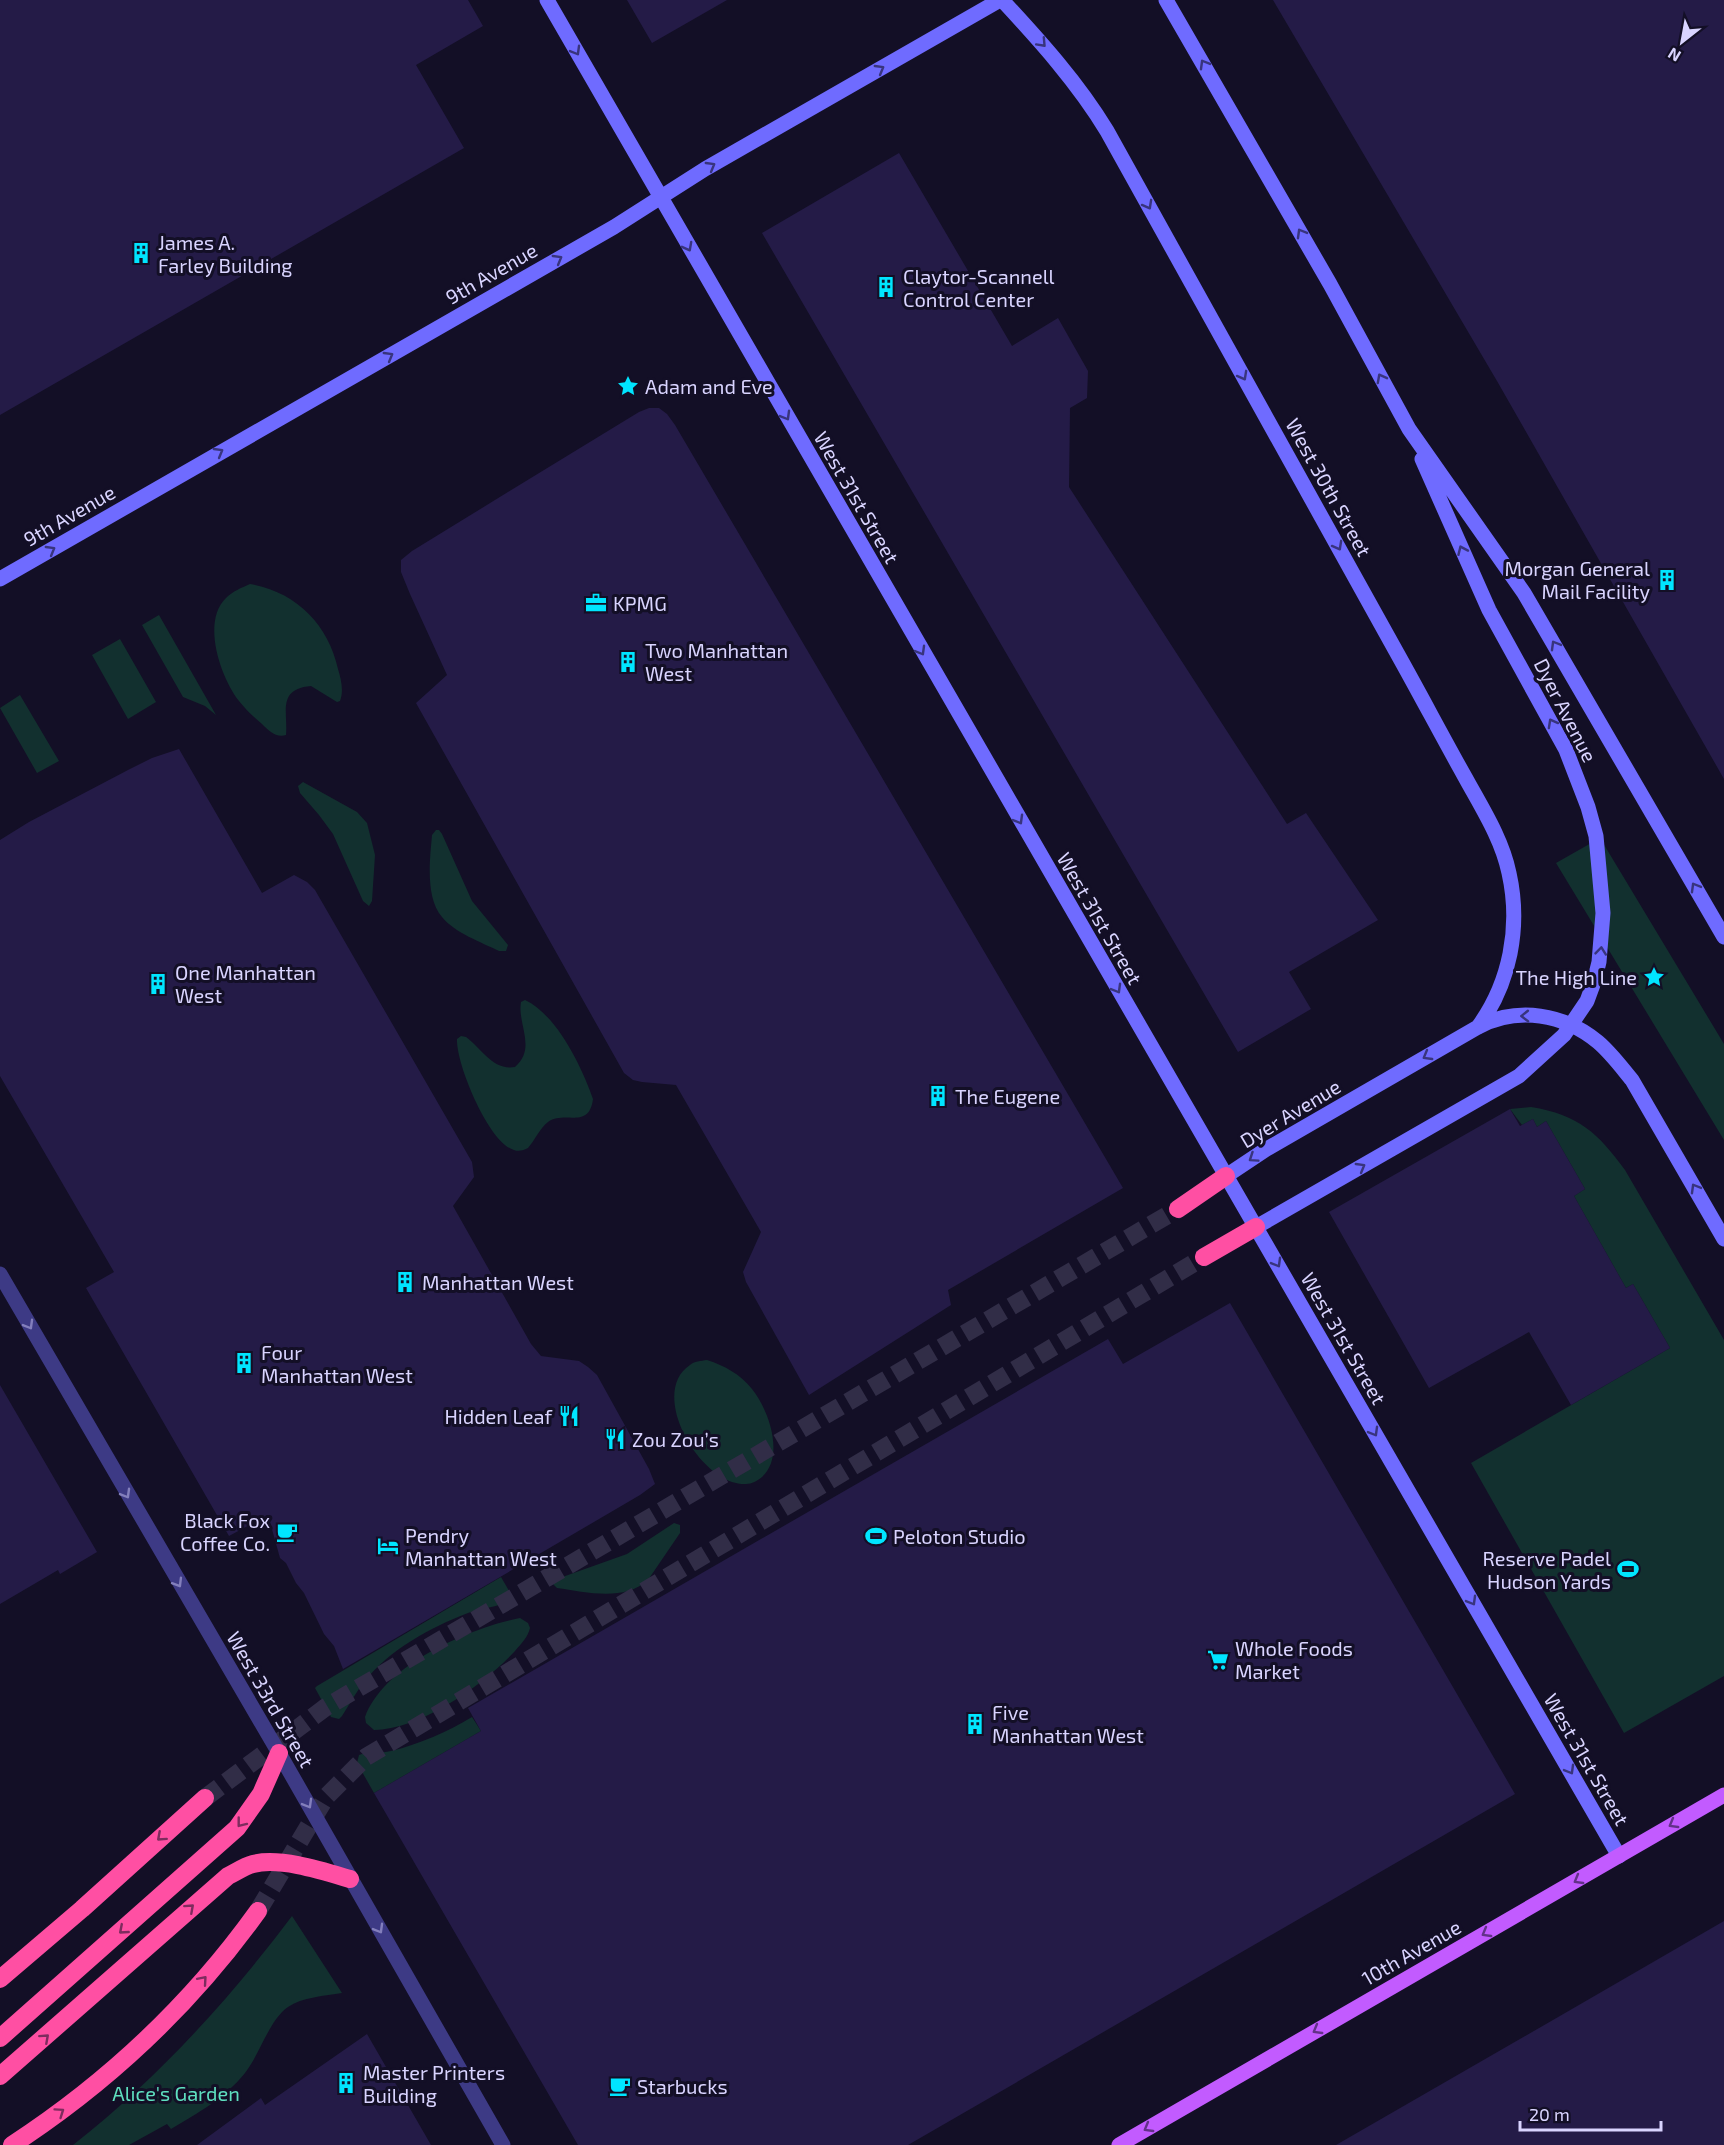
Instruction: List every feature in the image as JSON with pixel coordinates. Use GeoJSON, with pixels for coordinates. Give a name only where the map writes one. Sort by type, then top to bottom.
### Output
{"type":"FeatureCollection","features":[{"type":"Feature","properties":{"kind":"highway"},"geometry":{"type":"LineString","coordinates":[[1178,1209],[1226,1176]]}},
{"type":"Feature","properties":{"kind":"highway"},"geometry":{"type":"LineString","coordinates":[[1204,1257],[1256,1227]]}},
{"type":"Feature","properties":{"kind":"highway"},"geometry":{"type":"LineString","coordinates":[[0,2038],[237,1828],[261,1794],[279,1754]]}},
{"type":"Feature","properties":{"kind":"highway"},"geometry":{"type":"LineString","coordinates":[[0,1979],[205,1798]]}},
{"type":"Feature","properties":{"kind":"highway"},"geometry":{"type":"LineString","coordinates":[[0,2076],[228,1876],[252,1864],[267,1862],[303,1866],[350,1879]]}},
{"type":"Feature","properties":{"kind":"highway"},"geometry":{"type":"LineString","coordinates":[[12,2145],[74,2102],[181,2006],[258,1911]]}},
{"type":"Feature","properties":{"kind":"main road","name":"West 31st Street"},"geometry":{"type":"LineString","coordinates":[[547,0],[661,196],[734,328],[1619,1856]]}},
{"type":"Feature","properties":{"kind":"main road","name":"9th Avenue"},"geometry":{"type":"LineString","coordinates":[[0,579],[614,227],[661,196],[1001,0]]}},
{"type":"Feature","properties":{"kind":"main road","name":"West 30th Street"},"geometry":{"type":"LineString","coordinates":[[1001,0],[1053,55],[1103,124],[1494,832],[1509,873],[1513,895],[1513,940],[1498,994],[1478,1027]]}},
{"type":"Feature","properties":{"kind":"main road"},"geometry":{"type":"LineString","coordinates":[[1166,0],[1330,284],[1409,429],[1524,593],[1724,937]]}},
{"type":"Feature","properties":{"kind":"main road","name":"Dyer Avenue"},"geometry":{"type":"LineString","coordinates":[[1256,1227],[1520,1076],[1552,1048],[1573,1024],[1587,1001],[1599,963],[1603,913],[1596,836],[1581,788],[1566,750],[1488,610],[1409,429]]}},
{"type":"Feature","properties":{"kind":"main road","name":"Dyer Avenue"},"geometry":{"type":"LineString","coordinates":[[1226,1176],[1265,1150],[1478,1027],[1498,1018],[1537,1016],[1573,1024]]}},
{"type":"Feature","properties":{"kind":"main road"},"geometry":{"type":"LineString","coordinates":[[1573,1024],[1599,1043],[1632,1080],[1724,1239]]}},
{"type":"Feature","properties":{"kind":"main road","name":"10th Avenue"},"geometry":{"type":"LineString","coordinates":[[1119,2145],[1724,1795]]}},
{"type":"Feature","properties":{"kind":"street","name":"West 33rd Street"},"geometry":{"type":"LineString","coordinates":[[0,1274],[503,2145]]}},
{"type":"Feature","properties":{"kind":"green space"},"geometry":{"type":"Polygon","coordinates":[[[250,584],[282,594],[318,624],[333,653],[342,685],[340,701],[337,702],[311,686],[293,692],[287,703],[286,735],[279,736],[270,731],[242,704],[226,679],[216,650],[215,621],[219,608],[226,598],[250,584]]]}},
{"type":"Feature","properties":{"kind":"green space"},"geometry":{"type":"Polygon","coordinates":[[[159,615],[216,715],[205,706],[183,697],[142,625],[159,615]]]}},
{"type":"Feature","properties":{"kind":"green space"},"geometry":{"type":"Polygon","coordinates":[[[120,639],[156,702],[128,719],[92,655],[120,639]]]}},
{"type":"Feature","properties":{"kind":"green space"},"geometry":{"type":"Polygon","coordinates":[[[20,695],[59,761],[37,773],[0,708],[20,695]]]}},
{"type":"Feature","properties":{"kind":"green space"},"geometry":{"type":"Polygon","coordinates":[[[303,782],[357,812],[367,823],[375,855],[372,901],[369,906],[363,901],[333,834],[300,793],[298,786],[303,782]]]}},
{"type":"Feature","properties":{"kind":"green space"},"geometry":{"type":"Polygon","coordinates":[[[436,830],[442,834],[472,901],[508,945],[506,951],[499,951],[461,932],[447,923],[437,909],[430,878],[432,835],[436,830]]]}},
{"type":"Feature","properties":{"kind":"green space","name":"The High Line"},"geometry":{"type":"Polygon","coordinates":[[[1600,838],[1724,1044],[1724,1140],[1556,863],[1600,838]]]}},
{"type":"Feature","properties":{"kind":"green space"},"geometry":{"type":"Polygon","coordinates":[[[525,1000],[537,1007],[558,1029],[582,1072],[593,1099],[587,1114],[548,1122],[528,1148],[518,1151],[504,1144],[485,1118],[468,1083],[458,1051],[457,1039],[461,1036],[466,1037],[500,1066],[515,1067],[525,1052],[526,1044],[520,1010],[521,1002],[525,1000]]]}},
{"type":"Feature","properties":{"kind":"green space","name":"Reserve Padel Hudson Yards"},"geometry":{"type":"Polygon","coordinates":[[[1531,1107],[1548,1110],[1575,1121],[1606,1146],[1625,1170],[1724,1340],[1724,1676],[1624,1733],[1471,1463],[1670,1348],[1633,1284],[1626,1288],[1574,1196],[1585,1189],[1546,1121],[1537,1127],[1533,1119],[1522,1125],[1510,1109],[1531,1107]]]}},
{"type":"Feature","properties":{"kind":"green space"},"geometry":{"type":"Polygon","coordinates":[[[707,1360],[732,1371],[742,1379],[758,1398],[769,1421],[773,1457],[762,1477],[752,1483],[729,1481],[712,1470],[697,1455],[685,1436],[677,1415],[674,1396],[678,1378],[692,1364],[707,1360]]]}},
{"type":"Feature","properties":{"kind":"green space"},"geometry":{"type":"Polygon","coordinates":[[[674,1523],[680,1525],[680,1533],[648,1580],[638,1587],[628,1591],[604,1594],[557,1588],[552,1583],[554,1580],[627,1554],[674,1523]]]}},
{"type":"Feature","properties":{"kind":"green space"},"geometry":{"type":"Polygon","coordinates":[[[501,1577],[512,1600],[468,1613],[425,1632],[386,1659],[375,1670],[339,1719],[331,1717],[315,1688],[317,1686],[501,1577]]]}},
{"type":"Feature","properties":{"kind":"green space"},"geometry":{"type":"Polygon","coordinates":[[[520,1618],[528,1623],[530,1628],[515,1651],[487,1677],[450,1703],[431,1714],[392,1728],[374,1730],[366,1723],[365,1717],[375,1698],[409,1665],[430,1652],[477,1630],[520,1618]]]}},
{"type":"Feature","properties":{"kind":"green space"},"geometry":{"type":"Polygon","coordinates":[[[472,1717],[481,1731],[374,1793],[357,1763],[359,1755],[387,1752],[412,1745],[443,1733],[472,1717]]]}},
{"type":"Feature","properties":{"kind":"green space","name":"Alice's Garden"},"geometry":{"type":"Polygon","coordinates":[[[292,1916],[342,1993],[307,1999],[288,2007],[275,2020],[250,2066],[237,2082],[211,2104],[171,2129],[167,2124],[129,2145],[73,2145],[133,2094],[190,2038],[243,1978],[292,1916]]]}},
{"type":"Feature","properties":{"kind":"building","name":"James A. Farley Building"},"geometry":{"type":"Polygon","coordinates":[[[0,0],[468,0],[483,26],[416,65],[464,148],[0,415],[0,0]]]}},
{"type":"Feature","properties":{"kind":"building"},"geometry":{"type":"Polygon","coordinates":[[[627,0],[727,0],[652,43],[627,0]]]}},
{"type":"Feature","properties":{"kind":"building","name":"Morgan General Mail Facility"},"geometry":{"type":"Polygon","coordinates":[[[1273,0],[1724,0],[1724,779],[1497,381],[1273,0]]]}},
{"type":"Feature","properties":{"kind":"building"},"geometry":{"type":"Polygon","coordinates":[[[899,153],[1012,346],[1058,318],[1088,371],[1087,398],[1070,408],[1069,487],[1287,824],[1306,813],[1378,920],[1289,972],[1311,1009],[1238,1052],[762,233],[899,153]]]}},
{"type":"Feature","properties":{"kind":"building"},"geometry":{"type":"Polygon","coordinates":[[[649,408],[659,408],[675,425],[1123,1188],[948,1290],[951,1305],[809,1395],[746,1282],[743,1272],[761,1232],[676,1085],[633,1080],[624,1073],[416,703],[447,675],[401,572],[401,560],[526,481],[649,408]]]}},
{"type":"Feature","properties":{"kind":"building"},"geometry":{"type":"Polygon","coordinates":[[[179,749],[262,893],[294,875],[307,882],[315,890],[472,1162],[474,1177],[453,1206],[531,1344],[541,1356],[579,1361],[597,1375],[655,1484],[640,1495],[343,1669],[334,1646],[324,1634],[304,1593],[286,1563],[280,1558],[268,1515],[229,1536],[86,1288],[114,1272],[0,1076],[0,840],[29,822],[128,770],[152,758],[179,749]]]}},
{"type":"Feature","properties":{"kind":"building"},"geometry":{"type":"Polygon","coordinates":[[[1510,1109],[1520,1126],[1533,1119],[1537,1127],[1546,1121],[1585,1189],[1574,1196],[1626,1288],[1633,1284],[1670,1348],[1571,1405],[1529,1332],[1429,1388],[1329,1212],[1510,1109]]]}},
{"type":"Feature","properties":{"kind":"building","name":"Five Manhattan West"},"geometry":{"type":"Polygon","coordinates":[[[1230,1303],[1515,1794],[908,2145],[578,2145],[374,1793],[481,1731],[468,1708],[1108,1339],[1123,1364],[1230,1303]]]}},
{"type":"Feature","properties":{"kind":"building"},"geometry":{"type":"Polygon","coordinates":[[[0,1385],[97,1552],[60,1574],[58,1570],[0,1604],[0,1385]]]}},
{"type":"Feature","properties":{"kind":"building"},"geometry":{"type":"Polygon","coordinates":[[[1724,1921],[1724,2145],[1336,2145],[1553,2020],[1724,1921]]]}},
{"type":"Feature","properties":{"kind":"building","name":"Master Printers Building"},"geometry":{"type":"Polygon","coordinates":[[[367,2034],[431,2145],[197,2145],[261,2098],[265,2105],[367,2034]]]}},
{"type":"Feature","properties":{"kind":"tunnel"},"geometry":{"type":"LineString","coordinates":[[205,1798],[326,1707],[1178,1209]]}},
{"type":"Feature","properties":{"kind":"tunnel"},"geometry":{"type":"LineString","coordinates":[[258,1911],[326,1797],[366,1757],[1204,1257]]}},
{"type":"Feature","properties":{"kind":"place","name":"James A. Farley Building"},"geometry":{"type":"Point","coordinates":[141,253]}},
{"type":"Feature","properties":{"kind":"place","name":"Claytor-Scannell Control Center"},"geometry":{"type":"Point","coordinates":[886,287]}},
{"type":"Feature","properties":{"kind":"place","name":"Adam and Eve"},"geometry":{"type":"Point","coordinates":[628,386]}},
{"type":"Feature","properties":{"kind":"place","name":"Morgan General Mail Facility"},"geometry":{"type":"Point","coordinates":[1667,580]}},
{"type":"Feature","properties":{"kind":"place","name":"KPMG"},"geometry":{"type":"Point","coordinates":[596,603]}},
{"type":"Feature","properties":{"kind":"place","name":"Two Manhattan West"},"geometry":{"type":"Point","coordinates":[628,662]}},
{"type":"Feature","properties":{"kind":"place","name":"The High Line"},"geometry":{"type":"Point","coordinates":[1654,977]}},
{"type":"Feature","properties":{"kind":"place","name":"One Manhattan West"},"geometry":{"type":"Point","coordinates":[158,984]}},
{"type":"Feature","properties":{"kind":"place","name":"The Eugene"},"geometry":{"type":"Point","coordinates":[938,1096]}},
{"type":"Feature","properties":{"kind":"place","name":"Manhattan West"},"geometry":{"type":"Point","coordinates":[405,1282]}},
{"type":"Feature","properties":{"kind":"place","name":"Four Manhattan West"},"geometry":{"type":"Point","coordinates":[244,1363]}},
{"type":"Feature","properties":{"kind":"place","name":"Hidden Leaf"},"geometry":{"type":"Point","coordinates":[569,1416]}},
{"type":"Feature","properties":{"kind":"place","name":"Zou Zou’s"},"geometry":{"type":"Point","coordinates":[615,1439]}},
{"type":"Feature","properties":{"kind":"place","name":"Black Fox Coffee Co."},"geometry":{"type":"Point","coordinates":[287,1532]}},
{"type":"Feature","properties":{"kind":"place","name":"Peloton Studio"},"geometry":{"type":"Point","coordinates":[876,1536]}},
{"type":"Feature","properties":{"kind":"place","name":"Pendry Manhattan West"},"geometry":{"type":"Point","coordinates":[388,1546]}},
{"type":"Feature","properties":{"kind":"place","name":"Reserve Padel Hudson Yards"},"geometry":{"type":"Point","coordinates":[1628,1569]}},
{"type":"Feature","properties":{"kind":"place","name":"Whole Foods Market"},"geometry":{"type":"Point","coordinates":[1218,1660]}},
{"type":"Feature","properties":{"kind":"place","name":"Five Manhattan West"},"geometry":{"type":"Point","coordinates":[975,1724]}},
{"type":"Feature","properties":{"kind":"place","name":"Master Printers Building"},"geometry":{"type":"Point","coordinates":[346,2083]}},
{"type":"Feature","properties":{"kind":"place","name":"Starbucks"},"geometry":{"type":"Point","coordinates":[620,2086]}}]}
